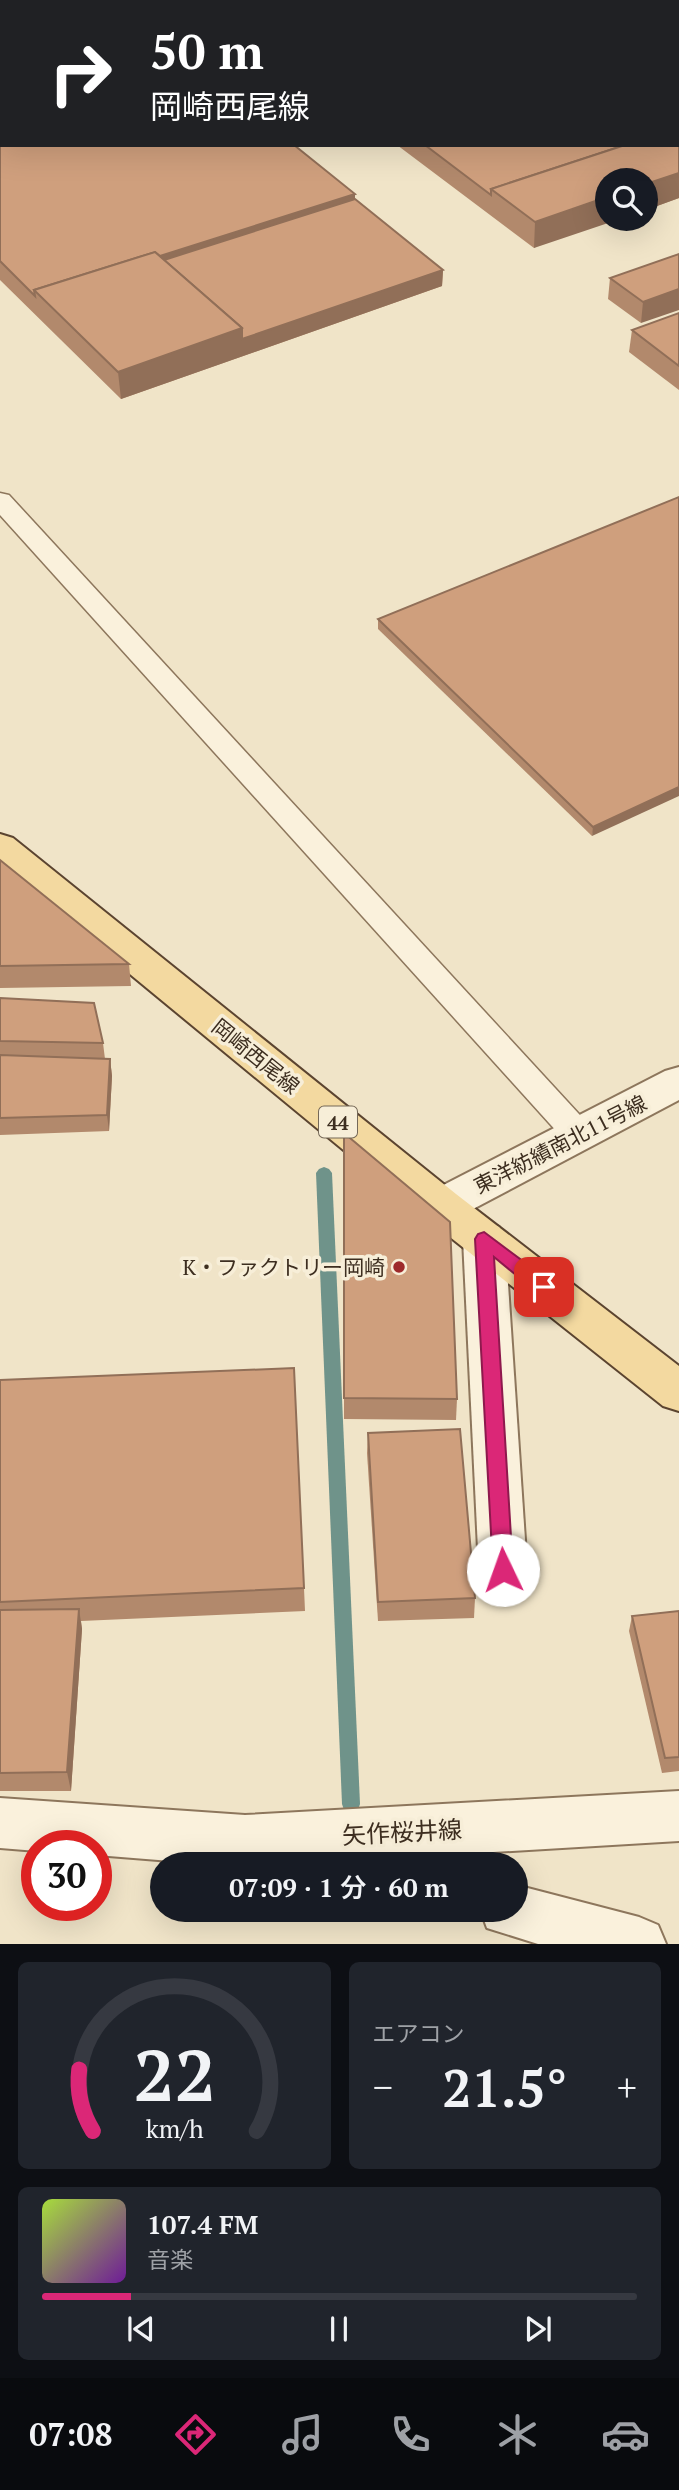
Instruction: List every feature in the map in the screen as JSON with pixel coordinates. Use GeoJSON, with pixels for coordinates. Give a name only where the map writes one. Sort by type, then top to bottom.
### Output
{"type":"FeatureCollection","features":[{"type":"Feature","properties":{"kind":"main road","name":"岡崎西尾線"},"geometry":{"type":"LineString","coordinates":[[0,847],[441,1206],[668,1375]]}},
{"type":"Feature","properties":{"kind":"street","name":"東洋紡績南北11号線"},"geometry":{"type":"LineString","coordinates":[[441,1206],[679,1082]]}},
{"type":"Feature","properties":{"kind":"street"},"geometry":{"type":"LineString","coordinates":[[484,1239],[503,1570]]}},
{"type":"Feature","properties":{"kind":"street","name":"矢作桜井線"},"geometry":{"type":"LineString","coordinates":[[0,1823],[245,1841],[679,1816]]}},
{"type":"Feature","properties":{"kind":"street"},"geometry":{"type":"LineString","coordinates":[[245,1841],[287,1852]]}},
{"type":"Feature","properties":{"kind":"street"},"geometry":{"type":"LineString","coordinates":[[528,1915],[639,1944]]}},
{"type":"Feature","properties":{"kind":"lane"},"geometry":{"type":"LineString","coordinates":[[0,500],[579,1135]]}},
{"type":"Feature","properties":{"kind":"building"},"geometry":{"type":"Polygon","coordinates":[[[0,147],[296,147],[355,194],[160,256],[155,252],[34,290],[35,296],[0,261],[0,147]]]}},
{"type":"Feature","properties":{"kind":"building"},"geometry":{"type":"Polygon","coordinates":[[[428,147],[619,147],[491,189],[491,195],[428,147]]]}},
{"type":"Feature","properties":{"kind":"building"},"geometry":{"type":"Polygon","coordinates":[[[619,147],[679,147],[679,173],[658,180],[658,168],[595,168],[595,201],[535,222],[491,189],[619,147]]]}},
{"type":"Feature","properties":{"kind":"building"},"geometry":{"type":"Polygon","coordinates":[[[355,199],[443,270],[242,339],[242,328],[164,260],[355,199]]]}},
{"type":"Feature","properties":{"kind":"building"},"geometry":{"type":"Polygon","coordinates":[[[155,252],[242,328],[118,372],[34,290],[155,252]]]}},
{"type":"Feature","properties":{"kind":"building"},"geometry":{"type":"Polygon","coordinates":[[[679,254],[679,289],[643,302],[610,278],[679,254]]]}},
{"type":"Feature","properties":{"kind":"building"},"geometry":{"type":"Polygon","coordinates":[[[679,313],[679,366],[632,330],[679,313]]]}},
{"type":"Feature","properties":{"kind":"building"},"geometry":{"type":"Polygon","coordinates":[[[679,497],[679,787],[593,827],[378,619],[679,497]]]}},
{"type":"Feature","properties":{"kind":"building"},"geometry":{"type":"Polygon","coordinates":[[[0,860],[129,964],[0,966],[0,860]]]}},
{"type":"Feature","properties":{"kind":"building"},"geometry":{"type":"Polygon","coordinates":[[[0,998],[94,1003],[103,1043],[0,1041],[0,998]]]}},
{"type":"Feature","properties":{"kind":"building"},"geometry":{"type":"Polygon","coordinates":[[[0,1055],[110,1059],[107,1115],[0,1118],[0,1055]]]}},
{"type":"Feature","properties":{"kind":"building"},"geometry":{"type":"Polygon","coordinates":[[[344,1133],[450,1222],[457,1399],[344,1398],[344,1133]]]}},
{"type":"Feature","properties":{"kind":"building"},"geometry":{"type":"Polygon","coordinates":[[[294,1368],[304,1588],[0,1602],[0,1380],[294,1368]]]}},
{"type":"Feature","properties":{"kind":"building"},"geometry":{"type":"Polygon","coordinates":[[[460,1429],[475,1598],[378,1602],[368,1433],[460,1429]]]}},
{"type":"Feature","properties":{"kind":"building"},"geometry":{"type":"Polygon","coordinates":[[[79,1609],[67,1772],[0,1773],[0,1610],[79,1609]]]}},
{"type":"Feature","properties":{"kind":"building"},"geometry":{"type":"Polygon","coordinates":[[[679,1611],[679,1757],[665,1758],[632,1616],[679,1611]]]}},
{"type":"Feature","properties":{"kind":"waterway"},"geometry":{"type":"LineString","coordinates":[[324,1173],[351,1804]]}},
{"type":"Feature","properties":{"kind":"place","name":"K・ファクトリー岡崎"},"geometry":{"type":"Point","coordinates":[399,1267]}},
{"type":"Feature","properties":{"kind":"route"},"geometry":{"type":"LineString","coordinates":[[503,1570],[484,1239],[544,1287]]}}]}
